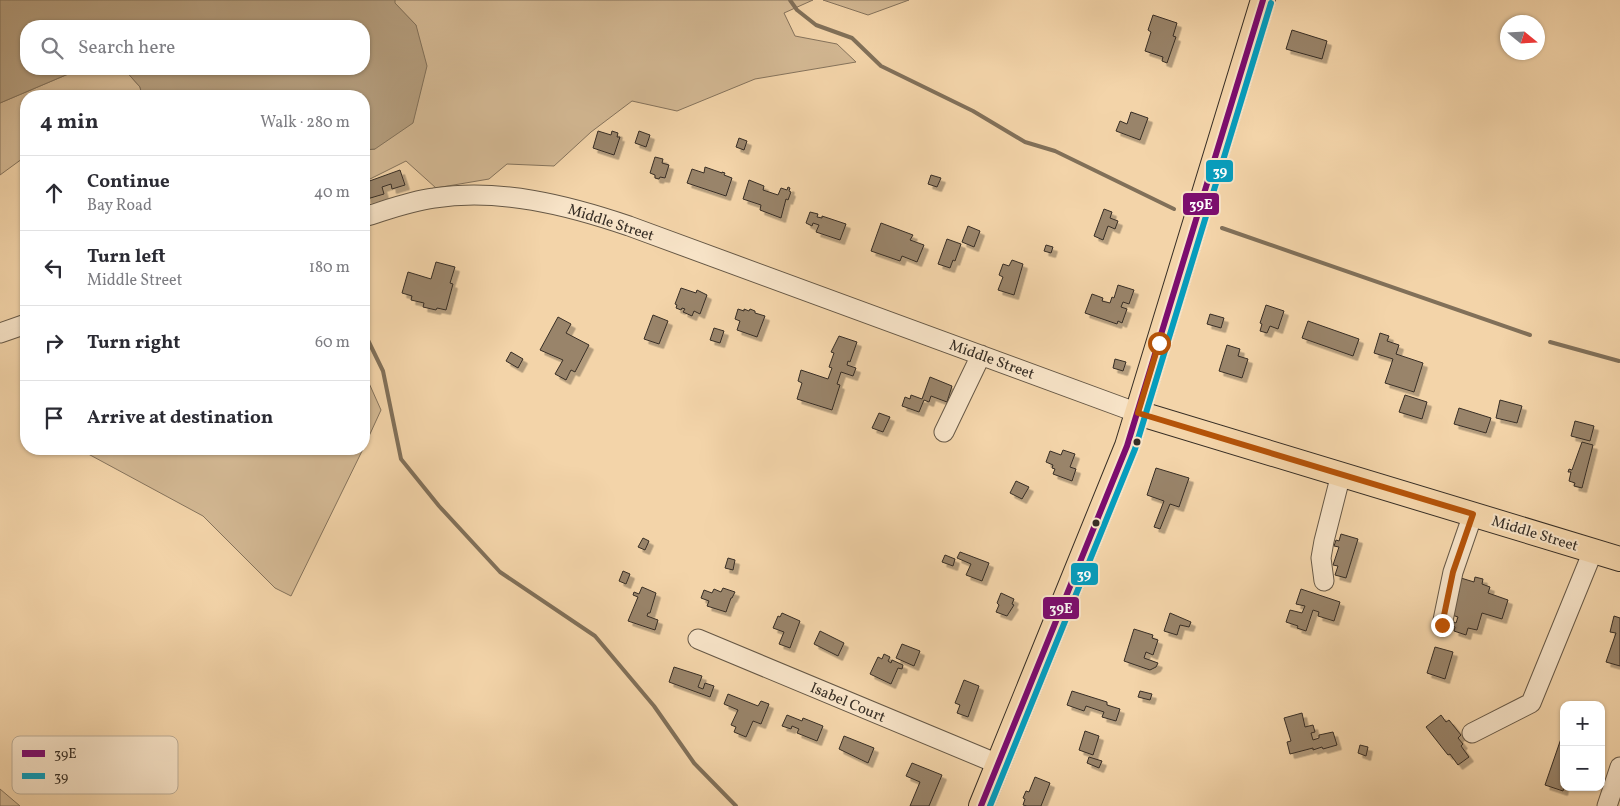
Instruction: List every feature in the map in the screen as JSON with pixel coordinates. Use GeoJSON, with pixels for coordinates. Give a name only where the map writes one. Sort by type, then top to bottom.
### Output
{"type":"FeatureCollection","features":[{"type":"Feature","properties":{"kind":"main road"},"geometry":{"type":"LineString","coordinates":[[981,806],[1127,446],[1264,0]]}},
{"type":"Feature","properties":{"kind":"main road","name":"Middle Street"},"geometry":{"type":"LineString","coordinates":[[1138,413],[1620,559]]}},
{"type":"Feature","properties":{"kind":"street","name":"Middle Street"},"geometry":{"type":"LineString","coordinates":[[370,215],[418,201],[462,195],[524,200],[561,206],[629,226],[1138,413]]}},
{"type":"Feature","properties":{"kind":"street"},"geometry":{"type":"LineString","coordinates":[[0,333],[20,326]]}},
{"type":"Feature","properties":{"kind":"street"},"geometry":{"type":"LineString","coordinates":[[944,432],[981,355]]}},
{"type":"Feature","properties":{"kind":"street"},"geometry":{"type":"LineString","coordinates":[[1324,581],[1321,558],[1341,474]]}},
{"type":"Feature","properties":{"kind":"street"},"geometry":{"type":"LineString","coordinates":[[1442,625],[1453,572],[1473,514]]}},
{"type":"Feature","properties":{"kind":"street"},"geometry":{"type":"LineString","coordinates":[[1472,733],[1531,703],[1593,550]]}},
{"type":"Feature","properties":{"kind":"street","name":"Isabel Court"},"geometry":{"type":"LineString","coordinates":[[698,639],[998,764]]}},
{"type":"Feature","properties":{"kind":"street"},"geometry":{"type":"LineString","coordinates":[[1607,806],[1620,768]]}},
{"type":"Feature","properties":{"kind":"shaded area"},"geometry":{"type":"Polygon","coordinates":[[[0,0],[395,0],[395,3],[416,25],[427,66],[413,123],[375,149],[370,149],[370,90],[141,90],[129,75],[370,75],[370,20],[20,20],[20,75],[66,75],[31,90],[20,90],[20,94],[0,103],[0,0]]]}},
{"type":"Feature","properties":{"kind":"shaded area"},"geometry":{"type":"Polygon","coordinates":[[[395,0],[813,0],[784,13],[795,36],[837,44],[856,62],[755,79],[677,111],[632,101],[591,132],[554,166],[507,164],[489,179],[436,188],[406,161],[370,179],[370,149],[375,149],[416,25],[394,3],[395,0]]]}},
{"type":"Feature","properties":{"kind":"shaded area"},"geometry":{"type":"Polygon","coordinates":[[[823,0],[909,0],[868,15],[823,0]]]}},
{"type":"Feature","properties":{"kind":"shaded area"},"geometry":{"type":"Polygon","coordinates":[[[66,75],[129,75],[141,90],[31,90],[66,75]]]}},
{"type":"Feature","properties":{"kind":"shaded area"},"geometry":{"type":"Polygon","coordinates":[[[20,94],[20,160],[0,175],[0,103],[20,94]]]}},
{"type":"Feature","properties":{"kind":"shaded area"},"geometry":{"type":"Polygon","coordinates":[[[370,385],[381,410],[370,434],[370,385]]]}},
{"type":"Feature","properties":{"kind":"shaded area"},"geometry":{"type":"Polygon","coordinates":[[[90,455],[360,455],[291,596],[275,588],[203,516],[90,455]]]}},
{"type":"Feature","properties":{"kind":"shaded area"},"geometry":{"type":"Polygon","coordinates":[[[0,789],[20,806],[0,806],[0,789]]]}},
{"type":"Feature","properties":{"kind":"building"},"geometry":{"type":"Polygon","coordinates":[[[1153,15],[1177,23],[1173,36],[1176,37],[1167,63],[1162,61],[1163,57],[1145,51],[1151,32],[1148,30],[1153,15]]]}},
{"type":"Feature","properties":{"kind":"building"},"geometry":{"type":"Polygon","coordinates":[[[1292,30],[1327,41],[1322,59],[1286,49],[1292,30]]]}},
{"type":"Feature","properties":{"kind":"building"},"geometry":{"type":"Polygon","coordinates":[[[1131,112],[1148,118],[1140,140],[1116,131],[1120,121],[1127,124],[1131,112]]]}},
{"type":"Feature","properties":{"kind":"building"},"geometry":{"type":"Polygon","coordinates":[[[598,131],[611,135],[612,131],[618,133],[617,137],[620,137],[614,155],[593,148],[598,131]]]}},
{"type":"Feature","properties":{"kind":"building"},"geometry":{"type":"Polygon","coordinates":[[[639,131],[650,135],[646,147],[635,143],[639,131]]]}},
{"type":"Feature","properties":{"kind":"building"},"geometry":{"type":"Polygon","coordinates":[[[739,138],[747,141],[744,150],[736,147],[739,138]]]}},
{"type":"Feature","properties":{"kind":"building"},"geometry":{"type":"Polygon","coordinates":[[[655,157],[663,159],[662,163],[669,165],[665,178],[655,178],[655,175],[650,173],[655,157]]]}},
{"type":"Feature","properties":{"kind":"building"},"geometry":{"type":"Polygon","coordinates":[[[705,167],[725,173],[724,175],[732,178],[726,196],[687,183],[692,169],[704,173],[705,167]]]}},
{"type":"Feature","properties":{"kind":"building"},"geometry":{"type":"Polygon","coordinates":[[[400,170],[405,185],[392,189],[391,184],[382,187],[384,194],[370,198],[370,181],[400,170]]]}},
{"type":"Feature","properties":{"kind":"building"},"geometry":{"type":"Polygon","coordinates":[[[931,175],[941,178],[937,187],[928,184],[931,175]]]}},
{"type":"Feature","properties":{"kind":"building"},"geometry":{"type":"Polygon","coordinates":[[[749,180],[764,186],[763,190],[778,195],[781,188],[787,190],[788,187],[790,188],[789,191],[791,192],[788,200],[786,199],[781,218],[760,210],[761,205],[743,199],[749,180]]]}},
{"type":"Feature","properties":{"kind":"building"},"geometry":{"type":"Polygon","coordinates":[[[1104,209],[1112,212],[1110,218],[1118,221],[1115,229],[1108,226],[1103,240],[1094,236],[1104,209]]]}},
{"type":"Feature","properties":{"kind":"building"},"geometry":{"type":"Polygon","coordinates":[[[810,212],[818,214],[817,217],[822,218],[822,216],[846,224],[840,240],[816,232],[819,225],[813,223],[812,226],[806,223],[810,212]]]}},
{"type":"Feature","properties":{"kind":"building"},"geometry":{"type":"Polygon","coordinates":[[[881,223],[913,235],[910,240],[924,245],[917,262],[902,256],[900,261],[871,251],[881,223]]]}},
{"type":"Feature","properties":{"kind":"building"},"geometry":{"type":"Polygon","coordinates":[[[968,226],[980,231],[974,247],[962,242],[968,226]]]}},
{"type":"Feature","properties":{"kind":"building"},"geometry":{"type":"Polygon","coordinates":[[[947,239],[961,244],[955,261],[953,260],[950,268],[938,264],[947,239]]]}},
{"type":"Feature","properties":{"kind":"building"},"geometry":{"type":"Polygon","coordinates":[[[1046,245],[1053,247],[1051,253],[1044,251],[1046,245]]]}},
{"type":"Feature","properties":{"kind":"building"},"geometry":{"type":"Polygon","coordinates":[[[1012,260],[1023,264],[1014,295],[998,290],[1003,277],[999,275],[1003,264],[1009,266],[1012,260]]]}},
{"type":"Feature","properties":{"kind":"building"},"geometry":{"type":"Polygon","coordinates":[[[436,262],[455,267],[450,283],[453,284],[446,310],[423,307],[424,303],[411,300],[412,296],[402,293],[408,272],[431,279],[436,262]]]}},
{"type":"Feature","properties":{"kind":"building"},"geometry":{"type":"Polygon","coordinates":[[[1118,285],[1134,290],[1129,304],[1123,302],[1121,307],[1127,309],[1122,323],[1118,321],[1117,324],[1085,313],[1092,294],[1103,298],[1102,301],[1110,303],[1112,297],[1114,298],[1118,285]]]}},
{"type":"Feature","properties":{"kind":"building"},"geometry":{"type":"Polygon","coordinates":[[[681,288],[696,293],[697,290],[707,295],[700,314],[694,311],[692,316],[683,312],[685,309],[676,308],[677,305],[675,304],[681,288]]]}},
{"type":"Feature","properties":{"kind":"building"},"geometry":{"type":"Polygon","coordinates":[[[1266,305],[1284,311],[1278,329],[1270,326],[1267,333],[1260,331],[1262,324],[1260,323],[1266,305]]]}},
{"type":"Feature","properties":{"kind":"building"},"geometry":{"type":"Polygon","coordinates":[[[738,309],[749,311],[750,309],[755,311],[755,313],[765,316],[757,337],[737,330],[740,321],[735,319],[738,309]]]}},
{"type":"Feature","properties":{"kind":"building"},"geometry":{"type":"Polygon","coordinates":[[[1210,314],[1224,318],[1221,328],[1207,324],[1210,314]]]}},
{"type":"Feature","properties":{"kind":"building"},"geometry":{"type":"Polygon","coordinates":[[[653,315],[668,321],[659,344],[644,339],[653,315]]]}},
{"type":"Feature","properties":{"kind":"building"},"geometry":{"type":"Polygon","coordinates":[[[558,317],[571,324],[566,333],[589,345],[575,372],[571,370],[566,380],[555,374],[563,360],[540,350],[558,317]]]}},
{"type":"Feature","properties":{"kind":"building"},"geometry":{"type":"Polygon","coordinates":[[[1308,321],[1359,339],[1353,356],[1302,338],[1308,321]]]}},
{"type":"Feature","properties":{"kind":"building"},"geometry":{"type":"Polygon","coordinates":[[[714,328],[724,331],[720,343],[710,340],[714,328]]]}},
{"type":"Feature","properties":{"kind":"building"},"geometry":{"type":"Polygon","coordinates":[[[1380,333],[1389,336],[1387,341],[1399,345],[1396,354],[1423,363],[1414,392],[1385,383],[1393,359],[1374,353],[1380,333]]]}},
{"type":"Feature","properties":{"kind":"building"},"geometry":{"type":"Polygon","coordinates":[[[839,336],[857,342],[850,362],[848,361],[847,365],[856,368],[853,376],[841,372],[837,384],[840,385],[832,410],[797,399],[802,383],[798,381],[801,370],[828,379],[832,368],[829,367],[834,353],[831,352],[839,336]]]}},
{"type":"Feature","properties":{"kind":"building"},"geometry":{"type":"Polygon","coordinates":[[[1227,345],[1240,349],[1238,356],[1248,359],[1242,378],[1219,371],[1227,345]]]}},
{"type":"Feature","properties":{"kind":"building"},"geometry":{"type":"Polygon","coordinates":[[[511,352],[523,359],[518,368],[506,361],[511,352]]]}},
{"type":"Feature","properties":{"kind":"building"},"geometry":{"type":"Polygon","coordinates":[[[1115,359],[1126,362],[1123,371],[1113,368],[1115,359]]]}},
{"type":"Feature","properties":{"kind":"building"},"geometry":{"type":"Polygon","coordinates":[[[930,377],[952,386],[947,402],[931,396],[929,402],[924,400],[919,412],[902,406],[905,397],[910,399],[911,395],[922,399],[930,377]]]}},
{"type":"Feature","properties":{"kind":"building"},"geometry":{"type":"Polygon","coordinates":[[[1405,395],[1427,402],[1422,419],[1399,412],[1405,395]]]}},
{"type":"Feature","properties":{"kind":"building"},"geometry":{"type":"Polygon","coordinates":[[[1500,400],[1522,406],[1517,423],[1496,418],[1500,400]]]}},
{"type":"Feature","properties":{"kind":"building"},"geometry":{"type":"Polygon","coordinates":[[[1459,408],[1491,418],[1486,433],[1454,424],[1459,408]]]}},
{"type":"Feature","properties":{"kind":"building"},"geometry":{"type":"Polygon","coordinates":[[[879,413],[890,417],[883,432],[872,428],[879,413]]]}},
{"type":"Feature","properties":{"kind":"building"},"geometry":{"type":"Polygon","coordinates":[[[1575,421],[1594,426],[1590,441],[1571,436],[1575,421]]]}},
{"type":"Feature","properties":{"kind":"building"},"geometry":{"type":"Polygon","coordinates":[[[1582,442],[1593,445],[1582,488],[1574,486],[1575,483],[1569,481],[1571,472],[1568,472],[1569,469],[1572,470],[1582,442]]]}},
{"type":"Feature","properties":{"kind":"building"},"geometry":{"type":"Polygon","coordinates":[[[1063,450],[1075,454],[1070,467],[1076,469],[1072,481],[1053,474],[1055,469],[1052,468],[1053,465],[1046,462],[1050,451],[1061,455],[1063,450]]]}},
{"type":"Feature","properties":{"kind":"building"},"geometry":{"type":"Polygon","coordinates":[[[1156,468],[1189,478],[1179,507],[1170,504],[1160,529],[1154,527],[1164,501],[1147,495],[1156,468]]]}},
{"type":"Feature","properties":{"kind":"building"},"geometry":{"type":"Polygon","coordinates":[[[1016,481],[1029,487],[1022,499],[1010,493],[1016,481]]]}},
{"type":"Feature","properties":{"kind":"building"},"geometry":{"type":"Polygon","coordinates":[[[1341,534],[1358,539],[1346,578],[1335,575],[1338,566],[1333,565],[1339,547],[1334,546],[1336,540],[1339,541],[1341,534]]]}},
{"type":"Feature","properties":{"kind":"building"},"geometry":{"type":"Polygon","coordinates":[[[643,538],[649,541],[645,550],[638,547],[643,538]]]}},
{"type":"Feature","properties":{"kind":"building"},"geometry":{"type":"Polygon","coordinates":[[[960,552],[989,563],[982,581],[966,575],[971,564],[957,558],[960,552]]]}},
{"type":"Feature","properties":{"kind":"building"},"geometry":{"type":"Polygon","coordinates":[[[945,555],[955,559],[953,566],[942,562],[945,555]]]}},
{"type":"Feature","properties":{"kind":"building"},"geometry":{"type":"Polygon","coordinates":[[[728,558],[735,560],[733,570],[725,568],[728,558]]]}},
{"type":"Feature","properties":{"kind":"building"},"geometry":{"type":"Polygon","coordinates":[[[623,571],[630,574],[626,584],[619,581],[623,571]]]}},
{"type":"Feature","properties":{"kind":"building"},"geometry":{"type":"Polygon","coordinates":[[[1475,577],[1483,579],[1482,584],[1490,587],[1488,593],[1508,600],[1502,619],[1482,613],[1477,630],[1468,628],[1466,635],[1454,631],[1454,622],[1456,623],[1458,617],[1452,615],[1461,578],[1474,582],[1475,577]]]}},
{"type":"Feature","properties":{"kind":"building"},"geometry":{"type":"Polygon","coordinates":[[[642,587],[656,593],[650,613],[647,616],[658,620],[655,630],[628,621],[638,597],[633,595],[634,592],[639,594],[642,587]]]}},
{"type":"Feature","properties":{"kind":"building"},"geometry":{"type":"Polygon","coordinates":[[[723,588],[735,592],[726,612],[707,606],[709,601],[701,598],[704,590],[712,593],[714,589],[721,592],[723,588]]]}},
{"type":"Feature","properties":{"kind":"building"},"geometry":{"type":"Polygon","coordinates":[[[1301,589],[1340,602],[1334,621],[1318,616],[1319,612],[1313,610],[1306,631],[1286,622],[1290,610],[1302,613],[1305,606],[1296,604],[1301,589]]]}},
{"type":"Feature","properties":{"kind":"building"},"geometry":{"type":"Polygon","coordinates":[[[1001,593],[1014,599],[1012,604],[1014,605],[1007,616],[996,612],[1001,593]]]}},
{"type":"Feature","properties":{"kind":"building"},"geometry":{"type":"Polygon","coordinates":[[[782,613],[800,621],[790,648],[779,644],[784,632],[773,628],[778,616],[780,617],[782,613]]]}},
{"type":"Feature","properties":{"kind":"building"},"geometry":{"type":"Polygon","coordinates":[[[1170,613],[1191,622],[1189,627],[1180,625],[1177,635],[1164,631],[1170,613]]]}},
{"type":"Feature","properties":{"kind":"building"},"geometry":{"type":"Polygon","coordinates":[[[1614,616],[1620,618],[1620,666],[1606,662],[1616,633],[1610,632],[1614,616]]]}},
{"type":"Feature","properties":{"kind":"building"},"geometry":{"type":"Polygon","coordinates":[[[1134,629],[1153,635],[1152,638],[1158,640],[1153,655],[1146,652],[1144,658],[1158,663],[1156,667],[1150,670],[1124,661],[1134,629]]]}},
{"type":"Feature","properties":{"kind":"building"},"geometry":{"type":"Polygon","coordinates":[[[820,631],[844,643],[838,656],[814,644],[820,631]]]}},
{"type":"Feature","properties":{"kind":"building"},"geometry":{"type":"Polygon","coordinates":[[[902,644],[920,651],[914,666],[896,658],[902,644]]]}},
{"type":"Feature","properties":{"kind":"building"},"geometry":{"type":"Polygon","coordinates":[[[1435,647],[1453,652],[1445,679],[1427,673],[1435,647]]]}},
{"type":"Feature","properties":{"kind":"building"},"geometry":{"type":"Polygon","coordinates":[[[884,654],[890,657],[888,661],[891,663],[892,660],[903,665],[902,669],[898,668],[891,684],[870,674],[878,657],[882,659],[884,654]]]}},
{"type":"Feature","properties":{"kind":"building"},"geometry":{"type":"Polygon","coordinates":[[[674,667],[702,676],[698,687],[703,689],[705,683],[714,686],[710,697],[669,682],[674,667]]]}},
{"type":"Feature","properties":{"kind":"building"},"geometry":{"type":"Polygon","coordinates":[[[964,680],[979,686],[968,717],[957,713],[960,705],[955,703],[964,680]]]}},
{"type":"Feature","properties":{"kind":"building"},"geometry":{"type":"Polygon","coordinates":[[[1072,691],[1107,702],[1107,705],[1120,709],[1116,721],[1102,717],[1104,712],[1086,706],[1084,711],[1067,705],[1072,691]]]}},
{"type":"Feature","properties":{"kind":"building"},"geometry":{"type":"Polygon","coordinates":[[[1140,691],[1152,694],[1150,700],[1138,697],[1140,691]]]}},
{"type":"Feature","properties":{"kind":"building"},"geometry":{"type":"Polygon","coordinates":[[[728,694],[758,706],[761,701],[769,704],[761,724],[753,721],[746,737],[734,732],[736,727],[731,725],[738,710],[724,704],[728,694]]]}},
{"type":"Feature","properties":{"kind":"building"},"geometry":{"type":"Polygon","coordinates":[[[1302,713],[1305,727],[1313,725],[1315,732],[1311,733],[1313,740],[1319,738],[1319,735],[1333,732],[1337,745],[1323,749],[1322,747],[1313,750],[1313,748],[1290,754],[1287,742],[1291,741],[1284,718],[1302,713]]]}},
{"type":"Feature","properties":{"kind":"building"},"geometry":{"type":"Polygon","coordinates":[[[787,715],[802,721],[803,718],[823,726],[817,741],[797,733],[799,729],[792,726],[791,729],[782,726],[787,715]]]}},
{"type":"Feature","properties":{"kind":"building"},"geometry":{"type":"Polygon","coordinates":[[[1441,715],[1446,722],[1449,720],[1461,735],[1458,738],[1469,757],[1458,765],[1426,727],[1441,715]]]}},
{"type":"Feature","properties":{"kind":"building"},"geometry":{"type":"Polygon","coordinates":[[[1085,731],[1099,736],[1093,755],[1079,750],[1085,731]]]}},
{"type":"Feature","properties":{"kind":"building"},"geometry":{"type":"Polygon","coordinates":[[[844,736],[874,748],[868,763],[839,749],[844,736]]]}},
{"type":"Feature","properties":{"kind":"building"},"geometry":{"type":"Polygon","coordinates":[[[1560,742],[1560,790],[1545,785],[1560,742]]]}},
{"type":"Feature","properties":{"kind":"building"},"geometry":{"type":"Polygon","coordinates":[[[1360,745],[1368,747],[1366,756],[1358,753],[1360,745]]]}},
{"type":"Feature","properties":{"kind":"building"},"geometry":{"type":"Polygon","coordinates":[[[1089,757],[1102,761],[1099,768],[1087,763],[1089,757]]]}},
{"type":"Feature","properties":{"kind":"building"},"geometry":{"type":"Polygon","coordinates":[[[912,763],[942,775],[929,806],[910,806],[920,782],[906,776],[912,763]]]}},
{"type":"Feature","properties":{"kind":"building"},"geometry":{"type":"Polygon","coordinates":[[[1035,777],[1050,783],[1041,806],[1023,805],[1026,791],[1029,792],[1035,777]]]}},
{"type":"Feature","properties":{"kind":"waterway"},"geometry":{"type":"LineString","coordinates":[[790,0],[797,10],[816,25],[852,38],[881,66],[973,111],[1025,142],[1055,151],[1174,209]]}},
{"type":"Feature","properties":{"kind":"waterway"},"geometry":{"type":"LineString","coordinates":[[1222,228],[1530,335]]}},
{"type":"Feature","properties":{"kind":"waterway"},"geometry":{"type":"LineString","coordinates":[[1550,342],[1619,361]]}},
{"type":"Feature","properties":{"kind":"waterway"},"geometry":{"type":"LineString","coordinates":[[370,344],[383,371],[401,459],[439,506],[500,572],[595,636],[654,706],[694,763],[736,806]]}},
{"type":"Feature","properties":{"kind":"transit line","name":"39E"},"geometry":{"type":"LineString","coordinates":[[981,806],[1127,446],[1263,0]]}},
{"type":"Feature","properties":{"kind":"transit line","name":"39"},"geometry":{"type":"LineString","coordinates":[[990,806],[1135,449],[1271,3]]}},
{"type":"Feature","properties":{"kind":"route"},"geometry":{"type":"LineString","coordinates":[[1159,343],[1138,413],[1473,514],[1453,572],[1442,625]]}}]}
